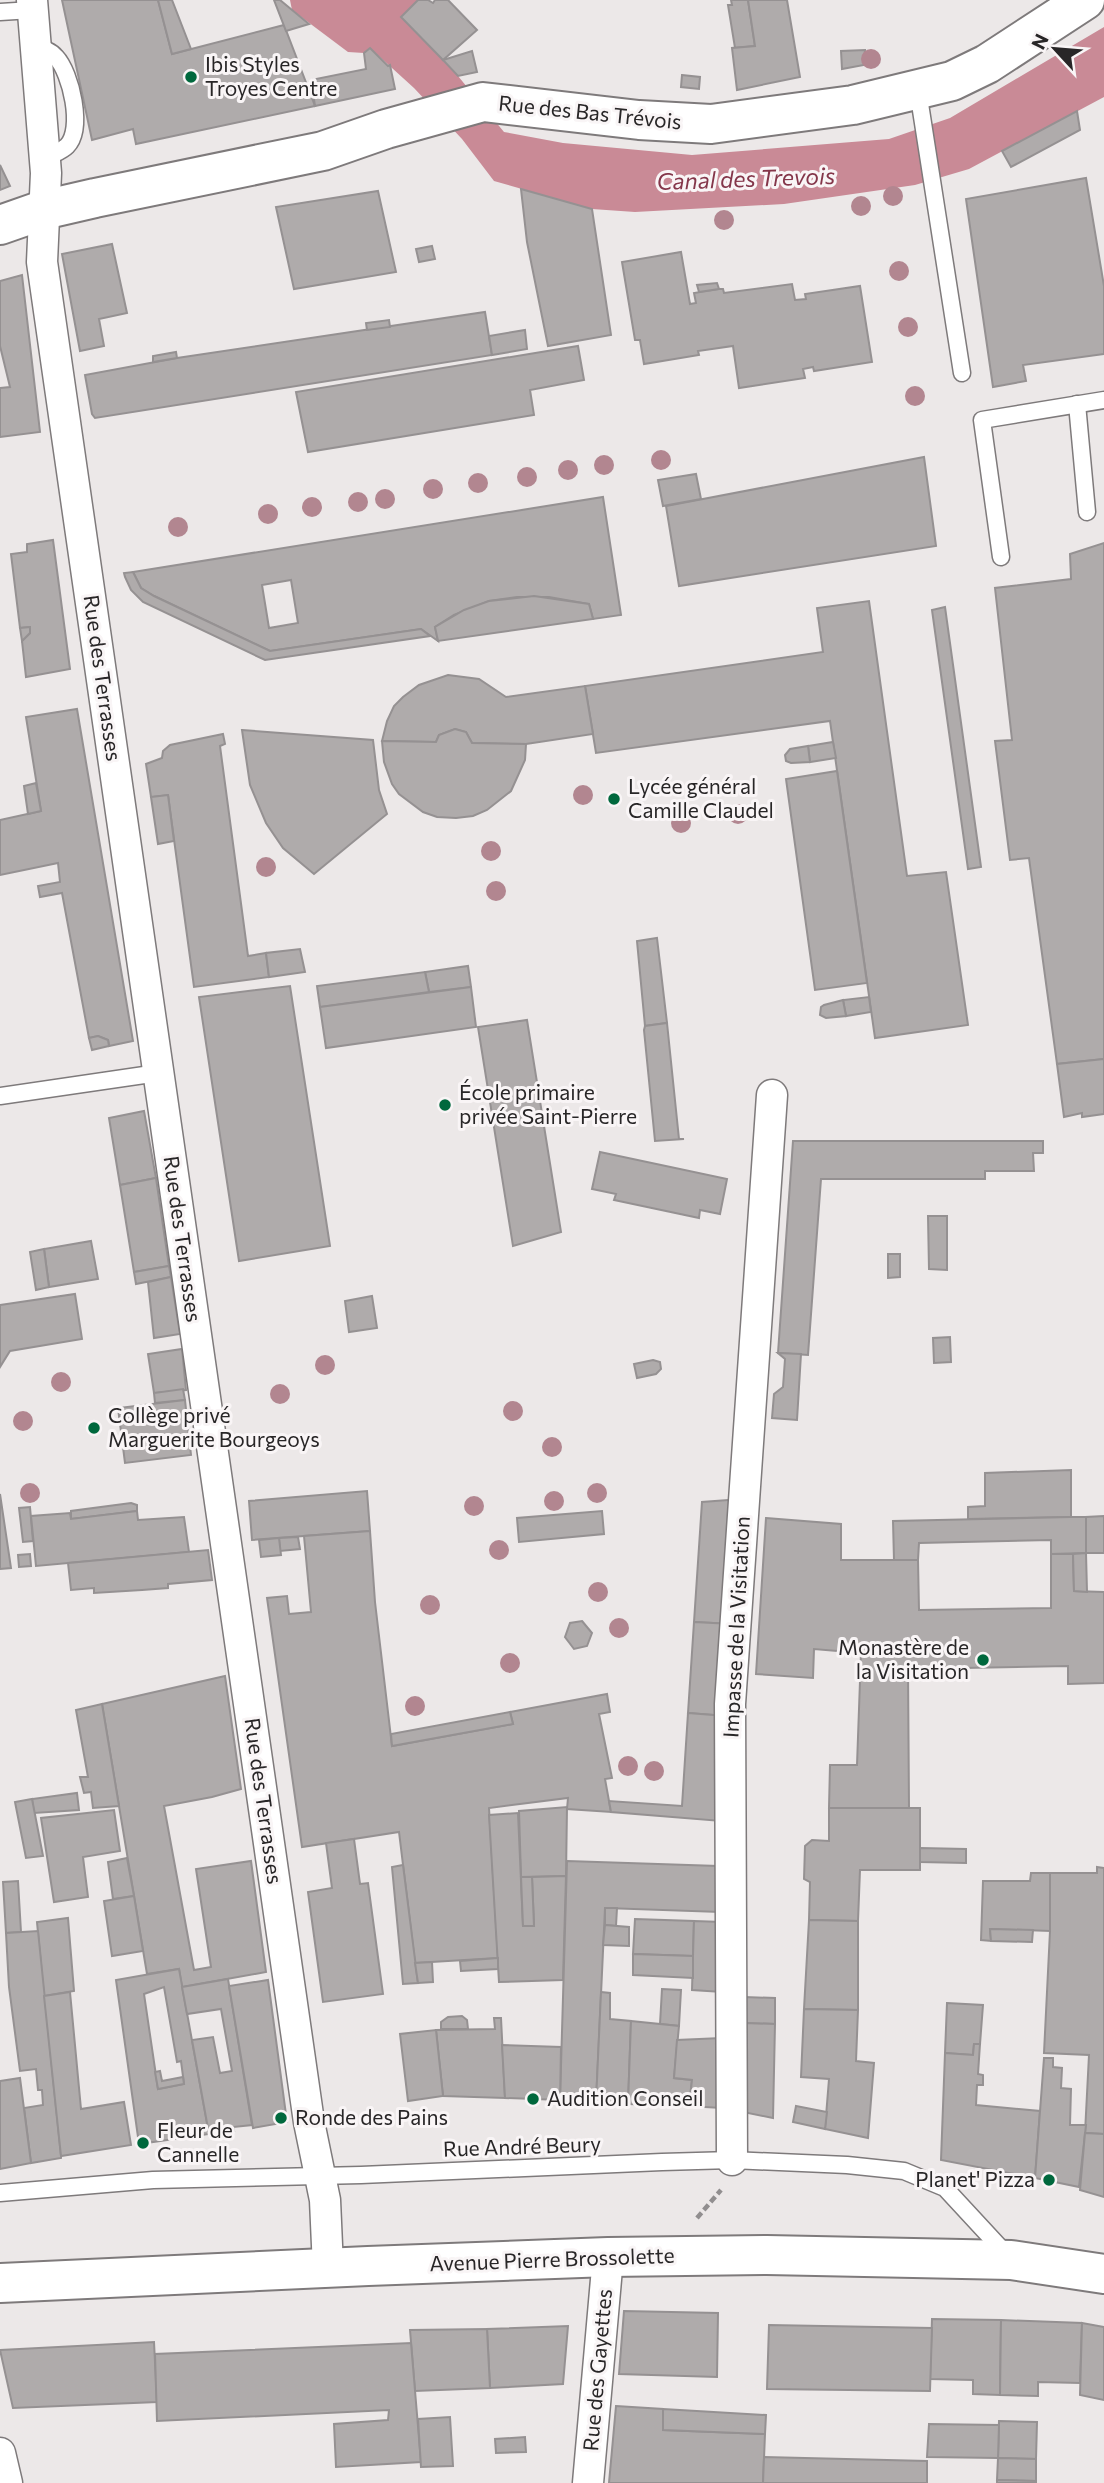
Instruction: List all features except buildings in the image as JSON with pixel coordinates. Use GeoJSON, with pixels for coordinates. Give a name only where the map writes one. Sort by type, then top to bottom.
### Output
{"type":"FeatureCollection","features":[{"type":"Feature","properties":{"kind":"street","name":"Rue des Bas Trévois"},"geometry":{"type":"LineString","coordinates":[[0,225],[43,210],[323,151],[386,129],[483,102],[639,120],[711,124],[853,105],[952,81],[987,64],[1085,0]]}},
{"type":"Feature","properties":{"kind":"street","name":"Rue des Terrasses"},"geometry":{"type":"LineString","coordinates":[[32,5],[46,173],[42,262],[309,2122],[327,2213],[328,2268]]}},
{"type":"Feature","properties":{"kind":"street","name":"Impasse de la Visitation"},"geometry":{"type":"LineString","coordinates":[[732,2160],[730,1704],[772,1095]]}},
{"type":"Feature","properties":{"kind":"street","name":"Avenue Pierre Brossolette"},"geometry":{"type":"LineString","coordinates":[[0,2283],[328,2268],[767,2255],[1011,2260],[1104,2274]]}},
{"type":"Feature","properties":{"kind":"street","name":"Rue des Gayettes"},"geometry":{"type":"LineString","coordinates":[[588,2483],[608,2258]]}},
{"type":"Feature","properties":{"kind":"street"},"geometry":{"type":"LineString","coordinates":[[0,2453],[7,2483]]}},
{"type":"Feature","properties":{"kind":"lane"},"geometry":{"type":"LineString","coordinates":[[0,12],[32,5]]}},
{"type":"Feature","properties":{"kind":"lane"},"geometry":{"type":"LineString","coordinates":[[918,91],[962,373]]}},
{"type":"Feature","properties":{"kind":"lane"},"geometry":{"type":"LineString","coordinates":[[1001,557],[982,420],[1104,400]]}},
{"type":"Feature","properties":{"kind":"lane"},"geometry":{"type":"LineString","coordinates":[[1077,404],[1087,512]]}},
{"type":"Feature","properties":{"kind":"lane"},"geometry":{"type":"LineString","coordinates":[[0,1096],[158,1073]]}},
{"type":"Feature","properties":{"kind":"lane","name":"Rue André Beury"},"geometry":{"type":"LineString","coordinates":[[0,2193],[153,2180],[732,2160],[847,2165],[904,2171],[945,2188],[1011,2260]]}},
{"type":"Feature","properties":{"kind":"path"},"geometry":{"type":"LineString","coordinates":[[695,2220],[731,2179],[732,2160]]}},
{"type":"Feature","properties":{"kind":"water","name":"Canal des Trevois"},"geometry":{"type":"Polygon","coordinates":[[[290,0],[418,0],[401,17],[458,76],[504,132],[563,143],[692,155],[889,139],[950,118],[1104,27],[1104,97],[969,169],[915,185],[784,204],[635,212],[592,209],[494,181],[462,139],[414,88],[370,48],[364,53],[348,52],[292,10],[290,0]]]}},
{"type":"Feature","properties":{"kind":"place","name":"Ibis Styles Troyes Centre"},"geometry":{"type":"Point","coordinates":[191,77]}},
{"type":"Feature","properties":{"kind":"place","name":"Lycée général Camille Claudel"},"geometry":{"type":"Point","coordinates":[614,799]}},
{"type":"Feature","properties":{"kind":"place","name":"École primaire privée Saint-Pierre"},"geometry":{"type":"Point","coordinates":[445,1105]}},
{"type":"Feature","properties":{"kind":"place","name":"Collège privé Marguerite Bourgeoys"},"geometry":{"type":"Point","coordinates":[94,1428]}},
{"type":"Feature","properties":{"kind":"place","name":"Monastère de la Visitation"},"geometry":{"type":"Point","coordinates":[983,1660]}},
{"type":"Feature","properties":{"kind":"place","name":"Audition Conseil"},"geometry":{"type":"Point","coordinates":[533,2099]}},
{"type":"Feature","properties":{"kind":"place","name":"Ronde des Pains"},"geometry":{"type":"Point","coordinates":[281,2118]}},
{"type":"Feature","properties":{"kind":"place","name":"Fleur de Cannelle"},"geometry":{"type":"Point","coordinates":[143,2143]}},
{"type":"Feature","properties":{"kind":"place","name":"Planet' Pizza"},"geometry":{"type":"Point","coordinates":[1049,2180]}}]}
